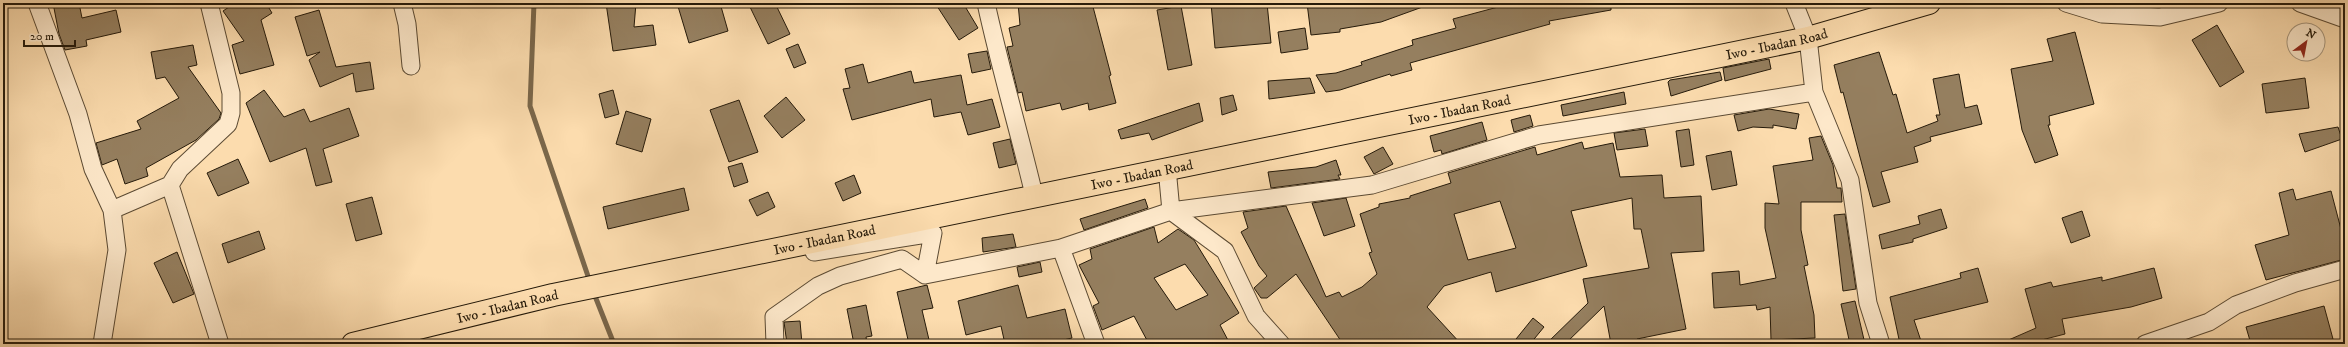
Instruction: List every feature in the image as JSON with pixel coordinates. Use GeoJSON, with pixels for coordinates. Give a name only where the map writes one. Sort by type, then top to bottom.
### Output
{"type":"FeatureCollection","features":[{"type":"Feature","properties":{"kind":"main road","name":"Iwo - Ibadan Road"},"geometry":{"type":"LineString","coordinates":[[353,344],[553,295],[1034,195],[1808,38],[1930,3]]}},
{"type":"Feature","properties":{"kind":"street"},"geometry":{"type":"LineString","coordinates":[[37,3],[78,114],[94,169],[112,210],[117,250],[102,344]]}},
{"type":"Feature","properties":{"kind":"street"},"geometry":{"type":"LineString","coordinates":[[112,210],[170,185],[180,169],[228,124],[231,113],[231,93],[208,3]]}},
{"type":"Feature","properties":{"kind":"street"},"geometry":{"type":"LineString","coordinates":[[402,3],[407,24],[411,66]]}},
{"type":"Feature","properties":{"kind":"street"},"geometry":{"type":"LineString","coordinates":[[986,3],[998,61],[1034,195]]}},
{"type":"Feature","properties":{"kind":"street"},"geometry":{"type":"LineString","coordinates":[[1794,3],[1808,38],[1814,92],[1850,180],[1868,303],[1881,344]]}},
{"type":"Feature","properties":{"kind":"street"},"geometry":{"type":"LineString","coordinates":[[2066,3],[2102,14],[2160,17],[2219,3]]}},
{"type":"Feature","properties":{"kind":"street"},"geometry":{"type":"LineString","coordinates":[[2300,3],[2345,19]]}},
{"type":"Feature","properties":{"kind":"street"},"geometry":{"type":"LineString","coordinates":[[775,344],[774,317],[818,286],[840,276],[902,259],[925,275],[1061,248],[1171,211],[1372,185],[1539,135],[1814,92]]}},
{"type":"Feature","properties":{"kind":"street"},"geometry":{"type":"LineString","coordinates":[[1167,168],[1171,211],[1225,251],[1256,316],[1281,344]]}},
{"type":"Feature","properties":{"kind":"street"},"geometry":{"type":"LineString","coordinates":[[170,185],[220,344]]}},
{"type":"Feature","properties":{"kind":"street"},"geometry":{"type":"LineString","coordinates":[[626,280],[933,233],[925,275]]}},
{"type":"Feature","properties":{"kind":"street"},"geometry":{"type":"LineString","coordinates":[[1061,248],[1091,343]]}},
{"type":"Feature","properties":{"kind":"street"},"geometry":{"type":"LineString","coordinates":[[2145,344],[2209,322],[2236,304],[2294,283],[2345,269]]}},
{"type":"Feature","properties":{"kind":"building"},"geometry":{"type":"Polygon","coordinates":[[[53,3],[79,3],[82,18],[116,10],[121,32],[86,40],[87,46],[65,50],[59,34],[53,3]]]}},
{"type":"Feature","properties":{"kind":"building"},"geometry":{"type":"Polygon","coordinates":[[[235,3],[266,3],[272,13],[261,20],[274,65],[240,74],[232,45],[244,41],[223,11],[235,3]]]}},
{"type":"Feature","properties":{"kind":"building"},"geometry":{"type":"Polygon","coordinates":[[[606,3],[636,3],[634,27],[653,25],[656,45],[613,51],[606,3]]]}},
{"type":"Feature","properties":{"kind":"building"},"geometry":{"type":"Polygon","coordinates":[[[677,3],[720,3],[728,31],[689,43],[677,3]]]}},
{"type":"Feature","properties":{"kind":"building"},"geometry":{"type":"Polygon","coordinates":[[[760,3],[775,3],[790,34],[768,44],[750,7],[760,3]]]}},
{"type":"Feature","properties":{"kind":"building"},"geometry":{"type":"Polygon","coordinates":[[[935,3],[963,3],[978,28],[959,40],[935,3]]]}},
{"type":"Feature","properties":{"kind":"building"},"geometry":{"type":"Polygon","coordinates":[[[1018,3],[1092,3],[1111,75],[1109,76],[1116,103],[1089,110],[1088,103],[1062,110],[1060,103],[1026,111],[1022,92],[1018,93],[1007,47],[1013,46],[1009,28],[1020,25],[1018,3]]]}},
{"type":"Feature","properties":{"kind":"building"},"geometry":{"type":"Polygon","coordinates":[[[1211,3],[1267,3],[1271,43],[1215,48],[1211,3]]]}},
{"type":"Feature","properties":{"kind":"building"},"geometry":{"type":"Polygon","coordinates":[[[1307,3],[1428,3],[1428,5],[1381,22],[1340,29],[1340,32],[1311,35],[1307,3]]]}},
{"type":"Feature","properties":{"kind":"building"},"geometry":{"type":"Polygon","coordinates":[[[1513,3],[1611,3],[1611,10],[1549,21],[1550,24],[1410,63],[1412,70],[1391,76],[1390,74],[1340,90],[1326,92],[1316,75],[1336,73],[1362,65],[1361,62],[1413,45],[1412,40],[1456,28],[1453,19],[1513,3]]]}},
{"type":"Feature","properties":{"kind":"building"},"geometry":{"type":"Polygon","coordinates":[[[1181,6],[1192,65],[1168,70],[1157,10],[1181,6]]]}},
{"type":"Feature","properties":{"kind":"building"},"geometry":{"type":"Polygon","coordinates":[[[319,10],[336,67],[370,62],[374,89],[356,92],[353,73],[320,87],[309,60],[320,52],[307,56],[295,17],[319,10]]]}},
{"type":"Feature","properties":{"kind":"building"},"geometry":{"type":"Polygon","coordinates":[[[2217,25],[2244,72],[2220,87],[2192,40],[2217,25]]]}},
{"type":"Feature","properties":{"kind":"building"},"geometry":{"type":"Polygon","coordinates":[[[1305,28],[1308,49],[1281,53],[1278,32],[1305,28]]]}},
{"type":"Feature","properties":{"kind":"building"},"geometry":{"type":"Polygon","coordinates":[[[2075,32],[2094,104],[2049,116],[2050,125],[2048,125],[2058,155],[2035,163],[2022,130],[2011,69],[2053,61],[2047,39],[2075,32]]]}},
{"type":"Feature","properties":{"kind":"building"},"geometry":{"type":"Polygon","coordinates":[[[798,44],[806,63],[794,68],[786,49],[798,44]]]}},
{"type":"Feature","properties":{"kind":"building"},"geometry":{"type":"Polygon","coordinates":[[[193,45],[197,65],[188,67],[221,113],[219,119],[196,140],[146,168],[148,176],[125,184],[117,159],[102,165],[96,143],[141,129],[137,121],[179,98],[165,77],[156,79],[151,52],[193,45]]]}},
{"type":"Feature","properties":{"kind":"building"},"geometry":{"type":"Polygon","coordinates":[[[987,51],[991,69],[972,73],[968,54],[987,51]]]}},
{"type":"Feature","properties":{"kind":"building"},"geometry":{"type":"Polygon","coordinates":[[[1879,52],[1893,95],[1896,94],[1907,133],[1938,121],[1936,115],[1940,115],[1933,79],[1959,74],[1965,108],[1977,105],[1982,124],[1930,137],[1931,141],[1914,147],[1918,162],[1881,172],[1890,202],[1873,207],[1843,92],[1841,93],[1834,65],[1879,52]]]}},
{"type":"Feature","properties":{"kind":"building"},"geometry":{"type":"Polygon","coordinates":[[[1769,59],[1771,69],[1725,81],[1723,68],[1769,59]]]}},
{"type":"Feature","properties":{"kind":"building"},"geometry":{"type":"Polygon","coordinates":[[[863,64],[868,83],[911,71],[914,83],[961,75],[967,105],[992,99],[1000,127],[968,135],[961,112],[934,117],[931,99],[852,120],[843,89],[850,88],[845,69],[863,64]]]}},
{"type":"Feature","properties":{"kind":"building"},"geometry":{"type":"Polygon","coordinates":[[[1720,72],[1722,80],[1671,96],[1668,82],[1670,80],[1720,72]]]}},
{"type":"Feature","properties":{"kind":"building"},"geometry":{"type":"Polygon","coordinates":[[[1310,78],[1315,93],[1269,99],[1268,81],[1310,78]]]}},
{"type":"Feature","properties":{"kind":"building"},"geometry":{"type":"Polygon","coordinates":[[[2305,78],[2309,108],[2266,113],[2262,84],[2305,78]]]}},
{"type":"Feature","properties":{"kind":"building"},"geometry":{"type":"Polygon","coordinates":[[[264,90],[284,117],[304,109],[310,122],[349,108],[359,136],[323,149],[332,182],[316,186],[306,148],[270,162],[246,103],[264,90]]]}},
{"type":"Feature","properties":{"kind":"building"},"geometry":{"type":"Polygon","coordinates":[[[613,90],[619,114],[605,118],[599,94],[613,90]]]}},
{"type":"Feature","properties":{"kind":"building"},"geometry":{"type":"Polygon","coordinates":[[[1624,92],[1626,104],[1563,116],[1561,105],[1624,92]]]}},
{"type":"Feature","properties":{"kind":"building"},"geometry":{"type":"Polygon","coordinates":[[[1233,95],[1237,110],[1222,115],[1220,98],[1233,95]]]}},
{"type":"Feature","properties":{"kind":"building"},"geometry":{"type":"Polygon","coordinates":[[[786,97],[805,120],[782,138],[764,116],[786,97]]]}},
{"type":"Feature","properties":{"kind":"building"},"geometry":{"type":"Polygon","coordinates":[[[739,100],[758,152],[729,162],[710,110],[739,100]]]}},
{"type":"Feature","properties":{"kind":"building"},"geometry":{"type":"Polygon","coordinates":[[[1199,103],[1203,121],[1152,140],[1149,133],[1121,139],[1118,130],[1199,103]]]}},
{"type":"Feature","properties":{"kind":"building"},"geometry":{"type":"Polygon","coordinates":[[[1769,109],[1799,114],[1796,129],[1773,125],[1773,128],[1753,127],[1738,131],[1734,115],[1769,109]]]}},
{"type":"Feature","properties":{"kind":"building"},"geometry":{"type":"Polygon","coordinates":[[[626,111],[651,119],[642,152],[616,144],[626,111]]]}},
{"type":"Feature","properties":{"kind":"building"},"geometry":{"type":"Polygon","coordinates":[[[1530,115],[1533,126],[1514,132],[1511,120],[1530,115]]]}},
{"type":"Feature","properties":{"kind":"building"},"geometry":{"type":"Polygon","coordinates":[[[1482,122],[1487,140],[1442,154],[1441,150],[1434,152],[1430,136],[1482,122]]]}},
{"type":"Feature","properties":{"kind":"building"},"geometry":{"type":"Polygon","coordinates":[[[2338,127],[2342,139],[2305,152],[2299,134],[2338,127]]]}},
{"type":"Feature","properties":{"kind":"building"},"geometry":{"type":"Polygon","coordinates":[[[1645,129],[1648,146],[1617,150],[1614,133],[1645,129]]]}},
{"type":"Feature","properties":{"kind":"building"},"geometry":{"type":"Polygon","coordinates":[[[1689,129],[1694,165],[1681,167],[1676,131],[1689,129]]]}},
{"type":"Feature","properties":{"kind":"building"},"geometry":{"type":"Polygon","coordinates":[[[1821,136],[1833,165],[1837,188],[1841,188],[1842,202],[1801,202],[1801,230],[1808,265],[1804,266],[1814,315],[1815,338],[1771,340],[1770,307],[1757,310],[1756,305],[1714,308],[1712,273],[1739,271],[1740,285],[1776,278],[1765,228],[1765,203],[1779,204],[1773,166],[1813,160],[1809,138],[1821,136]]]}},
{"type":"Feature","properties":{"kind":"building"},"geometry":{"type":"Polygon","coordinates":[[[1010,139],[1016,164],[999,168],[993,143],[1010,139]]]}},
{"type":"Feature","properties":{"kind":"building"},"geometry":{"type":"Polygon","coordinates":[[[1582,142],[1584,149],[1613,143],[1620,177],[1662,175],[1664,198],[1701,196],[1704,251],[1671,253],[1686,329],[1637,339],[1638,344],[1611,344],[1604,306],[1565,344],[1546,344],[1588,303],[1583,279],[1649,268],[1641,229],[1634,229],[1632,198],[1571,211],[1587,266],[1496,292],[1491,272],[1444,286],[1427,307],[1461,344],[1343,344],[1296,274],[1267,298],[1261,298],[1254,288],[1267,276],[1259,266],[1241,232],[1248,228],[1243,212],[1286,206],[1326,297],[1339,292],[1342,297],[1362,287],[1377,274],[1369,253],[1372,252],[1360,214],[1379,207],[1379,204],[1410,198],[1410,196],[1451,183],[1448,173],[1535,147],[1537,155],[1582,142]],[[1500,201],[1454,214],[1468,260],[1516,248],[1500,201]]]}},
{"type":"Feature","properties":{"kind":"building"},"geometry":{"type":"Polygon","coordinates":[[[1383,147],[1393,164],[1374,174],[1364,157],[1383,147]]]}},
{"type":"Feature","properties":{"kind":"building"},"geometry":{"type":"Polygon","coordinates":[[[1731,151],[1737,185],[1712,190],[1706,156],[1731,151]]]}},
{"type":"Feature","properties":{"kind":"building"},"geometry":{"type":"Polygon","coordinates":[[[238,159],[249,183],[218,196],[207,173],[238,159]]]}},
{"type":"Feature","properties":{"kind":"building"},"geometry":{"type":"Polygon","coordinates":[[[1336,160],[1341,175],[1338,175],[1340,179],[1271,188],[1268,172],[1316,167],[1336,160]]]}},
{"type":"Feature","properties":{"kind":"building"},"geometry":{"type":"Polygon","coordinates":[[[742,163],[748,182],[734,187],[728,167],[742,163]]]}},
{"type":"Feature","properties":{"kind":"building"},"geometry":{"type":"Polygon","coordinates":[[[854,175],[861,193],[843,201],[835,183],[854,175]]]}},
{"type":"Feature","properties":{"kind":"building"},"geometry":{"type":"Polygon","coordinates":[[[684,188],[689,210],[608,229],[603,207],[684,188]]]}},
{"type":"Feature","properties":{"kind":"building"},"geometry":{"type":"Polygon","coordinates":[[[2293,189],[2296,200],[2331,191],[2342,233],[2345,233],[2345,259],[2266,280],[2255,245],[2289,235],[2279,193],[2293,189]]]}},
{"type":"Feature","properties":{"kind":"building"},"geometry":{"type":"Polygon","coordinates":[[[768,192],[775,207],[757,216],[749,200],[768,192]]]}},
{"type":"Feature","properties":{"kind":"building"},"geometry":{"type":"Polygon","coordinates":[[[372,197],[382,234],[356,241],[346,204],[372,197]]]}},
{"type":"Feature","properties":{"kind":"building"},"geometry":{"type":"Polygon","coordinates":[[[1346,198],[1355,226],[1324,236],[1312,203],[1346,198]]]}},
{"type":"Feature","properties":{"kind":"building"},"geometry":{"type":"Polygon","coordinates":[[[1145,199],[1148,208],[1084,230],[1080,219],[1145,199]]]}},
{"type":"Feature","properties":{"kind":"building"},"geometry":{"type":"Polygon","coordinates":[[[1941,209],[1947,228],[1913,239],[1913,242],[1882,249],[1879,235],[1920,224],[1918,216],[1941,209]]]}},
{"type":"Feature","properties":{"kind":"building"},"geometry":{"type":"Polygon","coordinates":[[[2082,211],[2090,236],[2071,243],[2062,218],[2082,211]]]}},
{"type":"Feature","properties":{"kind":"building"},"geometry":{"type":"Polygon","coordinates":[[[1845,214],[1856,289],[1843,291],[1834,215],[1845,214]]]}},
{"type":"Feature","properties":{"kind":"building"},"geometry":{"type":"Polygon","coordinates":[[[1154,227],[1158,243],[1178,229],[1194,240],[1239,313],[1220,325],[1230,344],[1149,344],[1134,316],[1102,330],[1093,306],[1099,303],[1079,265],[1092,259],[1090,249],[1154,227]],[[1185,264],[1154,278],[1176,310],[1208,295],[1185,264]]]}},
{"type":"Feature","properties":{"kind":"building"},"geometry":{"type":"Polygon","coordinates":[[[259,231],[265,249],[228,263],[222,244],[259,231]]]}},
{"type":"Feature","properties":{"kind":"building"},"geometry":{"type":"Polygon","coordinates":[[[1013,234],[1016,247],[983,252],[982,238],[1013,234]]]}},
{"type":"Feature","properties":{"kind":"building"},"geometry":{"type":"Polygon","coordinates":[[[177,252],[194,294],[173,303],[154,263],[177,252]]]}},
{"type":"Feature","properties":{"kind":"building"},"geometry":{"type":"Polygon","coordinates":[[[1040,262],[1042,272],[1019,277],[1017,267],[1040,262]]]}},
{"type":"Feature","properties":{"kind":"building"},"geometry":{"type":"Polygon","coordinates":[[[1978,268],[1988,302],[1914,320],[1922,344],[1900,344],[1890,297],[1961,278],[1960,273],[1978,268]]]}},
{"type":"Feature","properties":{"kind":"building"},"geometry":{"type":"Polygon","coordinates":[[[2154,268],[2162,298],[2131,307],[2062,319],[2065,334],[2026,344],[2004,344],[2004,342],[2036,328],[2025,289],[2051,282],[2053,287],[2102,277],[2102,281],[2154,268]]]}},
{"type":"Feature","properties":{"kind":"building"},"geometry":{"type":"Polygon","coordinates":[[[927,285],[933,308],[922,310],[930,344],[909,344],[897,292],[927,285]]]}},
{"type":"Feature","properties":{"kind":"building"},"geometry":{"type":"Polygon","coordinates":[[[1018,285],[1027,318],[1065,309],[1072,338],[1046,344],[1005,344],[1001,326],[966,335],[958,301],[1018,285]]]}},
{"type":"Feature","properties":{"kind":"building"},"geometry":{"type":"Polygon","coordinates":[[[1855,301],[1865,344],[1850,344],[1841,304],[1855,301]]]}},
{"type":"Feature","properties":{"kind":"building"},"geometry":{"type":"Polygon","coordinates":[[[866,305],[872,336],[866,337],[867,344],[854,344],[847,309],[866,305]]]}},
{"type":"Feature","properties":{"kind":"building"},"geometry":{"type":"Polygon","coordinates":[[[2324,306],[2333,339],[2315,344],[2251,344],[2246,327],[2324,306]]]}},
{"type":"Feature","properties":{"kind":"building"},"geometry":{"type":"Polygon","coordinates":[[[1533,318],[1544,327],[1530,344],[1512,344],[1533,318]]]}},
{"type":"Feature","properties":{"kind":"building"},"geometry":{"type":"Polygon","coordinates":[[[800,321],[802,344],[787,344],[784,322],[800,321]]]}},
{"type":"Feature","properties":{"kind":"waterway"},"geometry":{"type":"LineString","coordinates":[[534,3],[530,106],[590,282]]}},
{"type":"Feature","properties":{"kind":"waterway"},"geometry":{"type":"LineString","coordinates":[[593,291],[614,344]]}}]}
